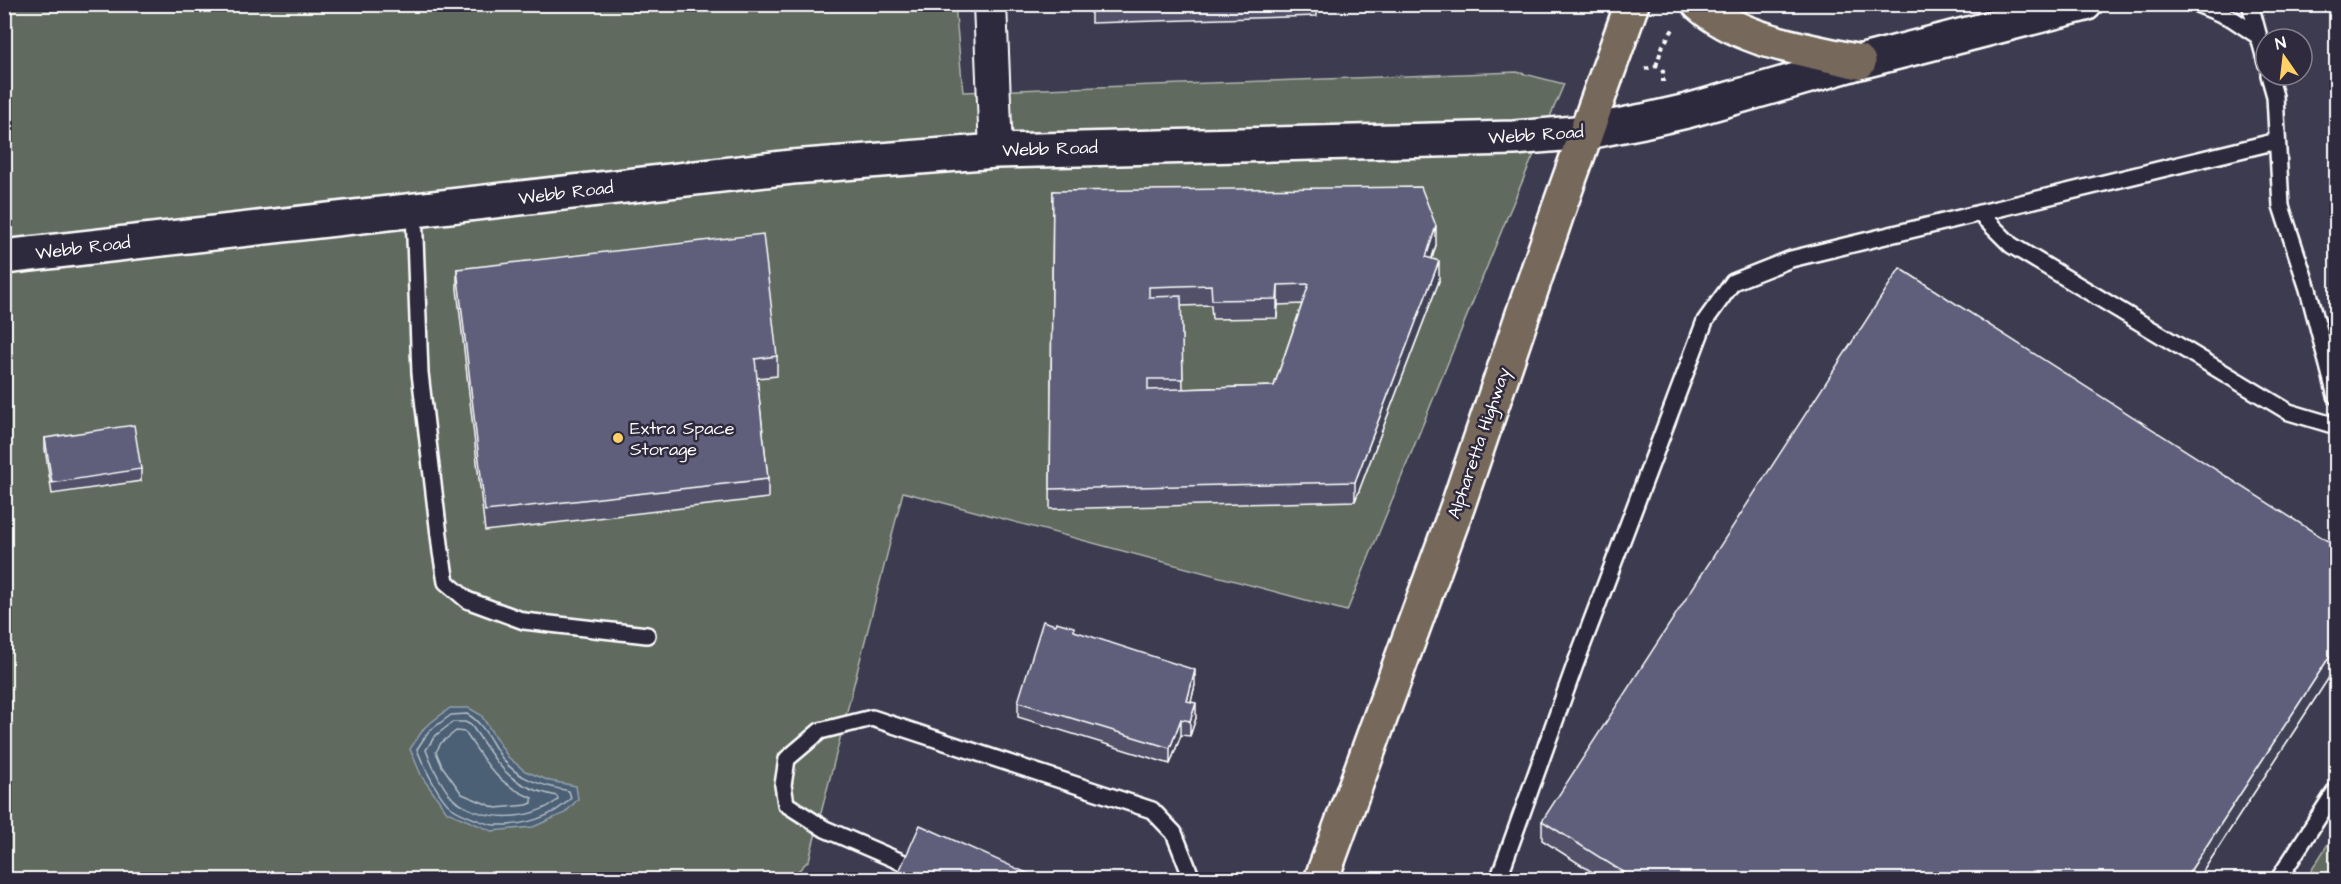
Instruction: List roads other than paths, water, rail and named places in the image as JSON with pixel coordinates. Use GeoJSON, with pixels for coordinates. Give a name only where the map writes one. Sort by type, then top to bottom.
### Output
{"type":"FeatureCollection","features":[{"type":"Feature","properties":{"kind":"main road","name":"Alpharetta Highway"},"geometry":{"type":"LineString","coordinates":[[1322,879],[1458,506],[1559,208],[1632,4]]}},
{"type":"Feature","properties":{"kind":"main road"},"geometry":{"type":"LineString","coordinates":[[1688,14],[1707,12],[1733,27],[1765,38],[1859,62]]}},
{"type":"Feature","properties":{"kind":"street"},"geometry":{"type":"LineString","coordinates":[[990,4],[996,151]]}},
{"type":"Feature","properties":{"kind":"street","name":"Webb Road"},"geometry":{"type":"LineString","coordinates":[[4,258],[792,167],[996,151],[1514,138],[1587,132],[1687,111],[1859,62],[2085,4]]}},
{"type":"Feature","properties":{"kind":"lane"},"geometry":{"type":"LineString","coordinates":[[2197,4],[2231,18],[2254,33]]}},
{"type":"Feature","properties":{"kind":"lane"},"geometry":{"type":"LineString","coordinates":[[2250,4],[2256,27]]}},
{"type":"Feature","properties":{"kind":"lane"},"geometry":{"type":"LineString","coordinates":[[2272,87],[2275,96],[2281,206],[2308,289],[2337,396]]}},
{"type":"Feature","properties":{"kind":"lane"},"geometry":{"type":"LineString","coordinates":[[1498,879],[1575,665],[1705,321],[1733,282],[1791,259],[2277,141]]}},
{"type":"Feature","properties":{"kind":"lane"},"geometry":{"type":"LineString","coordinates":[[414,211],[420,373],[446,582],[467,600],[524,621],[647,635]]}},
{"type":"Feature","properties":{"kind":"lane"},"geometry":{"type":"LineString","coordinates":[[1979,213],[2011,245],[2289,412],[2337,426]]}},
{"type":"Feature","properties":{"kind":"lane"},"geometry":{"type":"LineString","coordinates":[[943,879],[825,829],[786,804],[783,785],[787,759],[820,731],[872,718],[1152,810],[1174,833],[1189,871],[1185,879]]}},
{"type":"Feature","properties":{"kind":"lane"},"geometry":{"type":"LineString","coordinates":[[2278,879],[2337,790]]}},
{"type":"Feature","properties":{"kind":"water"},"geometry":{"type":"Polygon","coordinates":[[[450,708],[469,708],[481,715],[508,757],[525,771],[550,781],[576,786],[578,799],[565,813],[533,827],[492,831],[447,812],[422,777],[410,749],[425,727],[450,708]]]}},
{"type":"Feature","properties":{"kind":"place","name":"Extra Space Storage"},"geometry":{"type":"Point","coordinates":[618,438]}}]}
